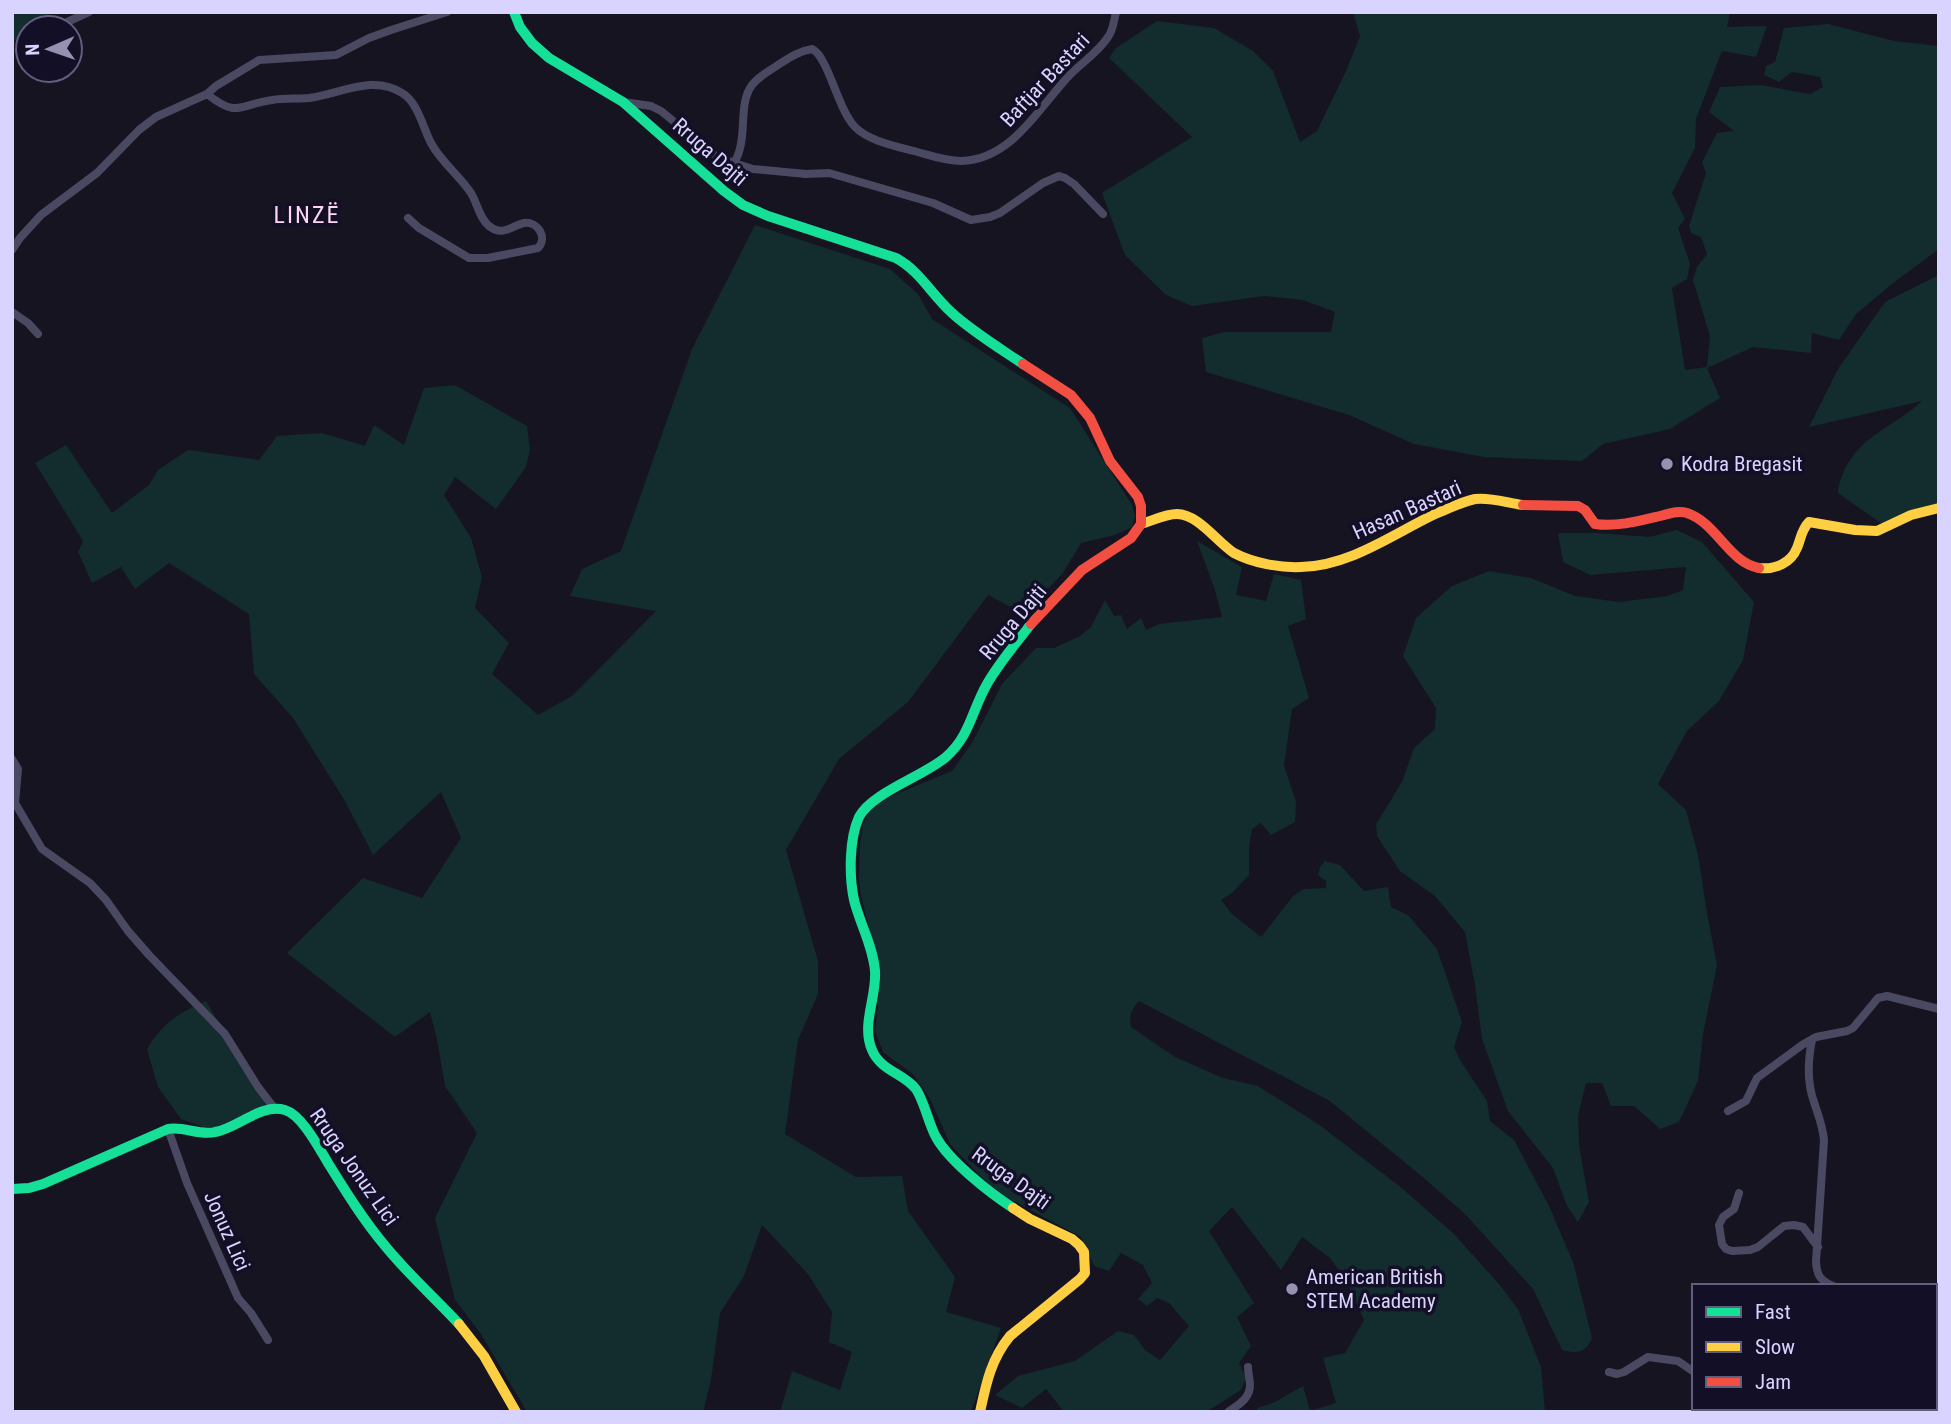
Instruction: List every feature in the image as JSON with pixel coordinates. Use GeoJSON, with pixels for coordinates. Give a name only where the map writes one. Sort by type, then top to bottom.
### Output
{"type":"FeatureCollection","features":[{"type":"Feature","properties":{"kind":"main road","name":"Rruga Dajti"},"geometry":{"type":"LineString","coordinates":[[514,12],[520,27],[532,43],[549,58],[623,102],[743,205],[768,216],[896,258],[906,264],[956,317],[1071,395],[1090,418],[1110,461],[1138,497],[1141,506],[1141,524],[1131,538],[1082,570],[1035,618],[987,684],[965,735],[948,755],[931,769],[884,794],[868,806],[860,815],[852,840],[851,880],[854,899],[873,957],[875,972],[868,1031],[872,1051],[884,1066],[915,1088],[936,1138],[956,1162],[1030,1219],[1072,1239],[1086,1258],[1084,1273],[1074,1286],[1010,1336],[995,1355],[980,1412]]}},
{"type":"Feature","properties":{"kind":"main road","name":"Hasan Bastari"},"geometry":{"type":"LineString","coordinates":[[1141,524],[1178,514],[1189,517],[1242,557],[1303,568],[1361,553],[1467,501],[1479,499],[1518,505],[1578,506],[1585,510],[1595,524],[1603,525],[1682,512],[1707,524],[1744,562],[1754,567],[1769,569],[1779,566],[1796,553],[1804,527],[1810,522],[1877,531],[1911,515],[1939,508]]}},
{"type":"Feature","properties":{"kind":"main road","name":"Rruga Jonuz Lici"},"geometry":{"type":"LineString","coordinates":[[12,1189],[43,1184],[177,1126],[214,1133],[275,1109],[288,1111],[301,1120],[338,1182],[390,1252],[470,1336],[500,1380],[516,1412]]}},
{"type":"Feature","properties":{"kind":"street"},"geometry":{"type":"LineString","coordinates":[[12,250],[41,215],[97,173],[156,117],[208,94],[216,86],[259,60],[336,55],[369,38],[447,12]]}},
{"type":"Feature","properties":{"kind":"street","name":"Baftjar Bastari"},"geometry":{"type":"LineString","coordinates":[[734,163],[741,152],[746,101],[750,88],[759,78],[793,55],[812,49],[821,56],[846,115],[855,127],[867,136],[908,150],[958,161],[992,154],[1012,141],[1069,76],[1110,36],[1116,12]]}},
{"type":"Feature","properties":{"kind":"street"},"geometry":{"type":"LineString","coordinates":[[208,94],[229,108],[244,108],[271,100],[312,97],[366,84],[387,86],[404,93],[412,102],[432,146],[472,195],[486,224],[495,229],[507,230],[524,223],[532,224],[538,229],[542,244],[538,248],[488,258],[469,258],[419,228],[408,218]]}},
{"type":"Feature","properties":{"kind":"street"},"geometry":{"type":"LineString","coordinates":[[623,102],[651,106],[661,111],[716,156],[734,163],[753,169],[806,174],[829,173],[933,203],[971,220],[1000,213],[1043,183],[1059,176],[1074,184],[1103,214]]}},
{"type":"Feature","properties":{"kind":"street"},"geometry":{"type":"LineString","coordinates":[[12,312],[38,334]]}},
{"type":"Feature","properties":{"kind":"street"},"geometry":{"type":"LineString","coordinates":[[12,759],[18,769],[15,803],[36,842],[90,883],[106,900],[142,947],[225,1034],[275,1109]]}},
{"type":"Feature","properties":{"kind":"street"},"geometry":{"type":"LineString","coordinates":[[1728,1111],[1746,1101],[1757,1078],[1812,1040],[1853,1028],[1882,996],[1939,1009]]}},
{"type":"Feature","properties":{"kind":"street"},"geometry":{"type":"LineString","coordinates":[[1812,1040],[1809,1055],[1810,1087],[1822,1123],[1824,1140],[1817,1273],[1822,1281],[1829,1284]]}},
{"type":"Feature","properties":{"kind":"street","name":"Jonuz Lici"},"geometry":{"type":"LineString","coordinates":[[168,1129],[187,1183],[238,1298],[268,1340]]}},
{"type":"Feature","properties":{"kind":"street"},"geometry":{"type":"LineString","coordinates":[[1739,1193],[1734,1209],[1723,1217],[1720,1225],[1722,1244],[1726,1249],[1750,1250],[1784,1227],[1794,1225],[1803,1227],[1818,1247]]}},
{"type":"Feature","properties":{"kind":"street"},"geometry":{"type":"LineString","coordinates":[[1609,1372],[1625,1372],[1648,1357],[1678,1361],[1692,1372]]}},
{"type":"Feature","properties":{"kind":"street"},"geometry":{"type":"LineString","coordinates":[[1228,1412],[1245,1401],[1249,1393],[1251,1384],[1248,1367]]}},
{"type":"Feature","properties":{"kind":"green space"},"geometry":{"type":"Polygon","coordinates":[[[12,12],[52,12],[14,14],[12,43],[12,12]]]}},
{"type":"Feature","properties":{"kind":"green space"},"geometry":{"type":"Polygon","coordinates":[[[1353,12],[1730,12],[1727,27],[1767,26],[1756,57],[1722,51],[1696,119],[1695,148],[1672,193],[1685,219],[1678,228],[1690,264],[1687,279],[1672,288],[1685,370],[1707,367],[1710,336],[1693,280],[1697,267],[1707,254],[1701,237],[1691,233],[1689,226],[1706,173],[1702,162],[1717,133],[1734,131],[1709,112],[1720,87],[1760,85],[1810,94],[1823,87],[1820,77],[1792,72],[1779,82],[1764,75],[1766,66],[1775,62],[1784,28],[1828,24],[1894,41],[1939,46],[1939,249],[1856,314],[1839,340],[1812,333],[1811,353],[1753,347],[1707,368],[1720,398],[1670,429],[1603,444],[1582,461],[1484,457],[1414,444],[1349,415],[1206,372],[1202,338],[1224,332],[1331,332],[1335,312],[1303,300],[1264,296],[1192,306],[1166,295],[1125,255],[1102,193],[1192,137],[1109,58],[1116,48],[1157,21],[1214,28],[1253,51],[1273,71],[1300,142],[1317,131],[1346,71],[1360,36],[1353,12]]]}},
{"type":"Feature","properties":{"kind":"green space"},"geometry":{"type":"Polygon","coordinates":[[[755,225],[890,269],[918,294],[932,319],[1070,408],[1132,505],[1135,516],[1132,527],[1115,535],[1081,543],[1063,573],[1024,614],[988,595],[908,702],[839,759],[786,850],[818,961],[818,994],[798,1040],[785,1134],[856,1177],[902,1176],[908,1211],[955,1277],[946,1312],[1001,1328],[971,1412],[780,1412],[792,1371],[840,1390],[852,1352],[829,1342],[832,1312],[808,1274],[762,1225],[744,1276],[720,1313],[711,1380],[703,1412],[527,1412],[481,1334],[455,1300],[435,1218],[477,1133],[445,1086],[430,1012],[395,1037],[287,953],[363,878],[422,898],[461,838],[441,792],[373,855],[345,801],[293,718],[254,674],[249,614],[169,563],[135,589],[121,567],[92,583],[78,552],[83,541],[35,463],[66,445],[112,513],[149,485],[158,470],[188,450],[259,460],[277,436],[322,433],[365,446],[374,425],[404,445],[424,388],[455,385],[527,426],[530,450],[526,467],[496,509],[455,477],[444,495],[471,538],[482,577],[475,608],[509,643],[492,674],[538,715],[572,696],[656,611],[570,596],[582,569],[621,551],[692,349],[755,225]]]}},
{"type":"Feature","properties":{"kind":"green space"},"geometry":{"type":"Polygon","coordinates":[[[1939,275],[1939,504],[1882,524],[1838,493],[1840,482],[1849,462],[1866,442],[1922,401],[1809,427],[1838,369],[1885,302],[1939,275]]]}},
{"type":"Feature","properties":{"kind":"green space"},"geometry":{"type":"Polygon","coordinates":[[[1677,530],[1702,542],[1754,602],[1743,660],[1719,701],[1687,731],[1658,784],[1686,810],[1698,855],[1717,965],[1703,1034],[1698,1081],[1679,1122],[1660,1129],[1634,1106],[1611,1106],[1602,1083],[1586,1083],[1578,1116],[1579,1145],[1589,1202],[1578,1222],[1567,1206],[1553,1168],[1508,1111],[1482,1039],[1465,932],[1435,896],[1400,871],[1377,836],[1376,824],[1402,782],[1414,748],[1435,729],[1436,708],[1403,656],[1416,618],[1452,586],[1489,571],[1531,578],[1575,596],[1619,602],[1667,596],[1683,590],[1686,567],[1590,575],[1563,562],[1558,533],[1649,537],[1677,530]]]}},
{"type":"Feature","properties":{"kind":"green space"},"geometry":{"type":"Polygon","coordinates":[[[1197,541],[1242,567],[1236,595],[1266,601],[1274,574],[1301,580],[1306,619],[1288,626],[1309,698],[1292,709],[1284,765],[1296,802],[1295,822],[1271,835],[1261,823],[1252,829],[1249,875],[1232,893],[1221,900],[1232,914],[1261,937],[1293,896],[1304,889],[1326,888],[1326,881],[1318,875],[1325,861],[1340,865],[1364,891],[1388,887],[1391,907],[1408,915],[1437,949],[1462,1022],[1454,1047],[1487,1101],[1490,1121],[1514,1140],[1549,1206],[1573,1262],[1592,1338],[1590,1343],[1580,1351],[1562,1350],[1533,1289],[1465,1214],[1330,1101],[1139,1001],[1131,1013],[1131,1027],[1175,1057],[1223,1078],[1258,1086],[1321,1126],[1403,1189],[1454,1234],[1518,1309],[1541,1367],[1545,1412],[1258,1412],[1257,1408],[1273,1403],[1303,1386],[1310,1411],[1336,1403],[1323,1358],[1345,1353],[1364,1320],[1346,1280],[1330,1258],[1302,1237],[1281,1270],[1232,1207],[1209,1231],[1254,1303],[1237,1317],[1251,1346],[1239,1363],[1246,1378],[1241,1390],[1206,1412],[1064,1412],[1046,1389],[1022,1408],[995,1395],[1018,1376],[1075,1361],[1118,1331],[1134,1335],[1145,1350],[1160,1360],[1189,1326],[1169,1303],[1157,1298],[1147,1306],[1138,1299],[1152,1283],[1143,1265],[1121,1253],[1109,1271],[1094,1266],[1081,1237],[1006,1197],[982,1178],[950,1144],[930,1099],[914,1075],[883,1052],[875,1031],[880,983],[878,962],[859,879],[863,824],[870,811],[889,797],[952,771],[972,743],[1002,684],[1036,648],[1054,648],[1080,636],[1091,627],[1105,600],[1114,616],[1121,615],[1127,629],[1141,618],[1146,630],[1159,624],[1222,617],[1197,541]]]}},
{"type":"Feature","properties":{"kind":"green space"},"geometry":{"type":"Polygon","coordinates":[[[206,1001],[267,1104],[215,1127],[203,1127],[181,1119],[158,1087],[147,1049],[172,1020],[206,1001]]]}},
{"type":"Feature","properties":{"kind":"traffic: fast"},"geometry":{"type":"LineString","coordinates":[[514,12],[520,27],[532,43],[549,58],[623,102],[743,205],[768,216],[896,258],[912,269],[959,319],[1023,364]]}},
{"type":"Feature","properties":{"kind":"traffic: fast"},"geometry":{"type":"LineString","coordinates":[[1013,1208],[950,1156],[936,1137],[915,1088],[886,1067],[872,1050],[868,1030],[875,971],[872,953],[854,900],[851,858],[853,836],[865,808],[886,792],[936,764],[954,749],[966,732],[992,676],[1031,624]]}},
{"type":"Feature","properties":{"kind":"traffic: fast"},"geometry":{"type":"LineString","coordinates":[[12,1189],[43,1184],[168,1129],[215,1132],[267,1110],[285,1110],[298,1118],[310,1133],[348,1195],[378,1237],[403,1267],[459,1324]]}},
{"type":"Feature","properties":{"kind":"traffic: slow"},"geometry":{"type":"LineString","coordinates":[[1141,524],[1168,515],[1185,515],[1200,523],[1241,557],[1284,567],[1301,567],[1354,555],[1435,514],[1470,500],[1487,499],[1523,505]]}},
{"type":"Feature","properties":{"kind":"traffic: slow"},"geometry":{"type":"LineString","coordinates":[[1759,568],[1776,567],[1791,558],[1809,522],[1877,531],[1911,515],[1939,508]]}},
{"type":"Feature","properties":{"kind":"traffic: slow"},"geometry":{"type":"LineString","coordinates":[[980,1412],[994,1363],[1010,1336],[1085,1273],[1084,1252],[1079,1245],[1013,1208]]}},
{"type":"Feature","properties":{"kind":"traffic: slow"},"geometry":{"type":"LineString","coordinates":[[459,1324],[484,1356],[516,1412]]}},
{"type":"Feature","properties":{"kind":"traffic: jam"},"geometry":{"type":"LineString","coordinates":[[1023,364],[1071,395],[1090,418],[1110,461],[1138,497],[1141,506],[1141,524],[1131,538],[1082,570],[1031,624]]}},
{"type":"Feature","properties":{"kind":"traffic: jam"},"geometry":{"type":"LineString","coordinates":[[1523,505],[1578,506],[1585,510],[1595,524],[1603,525],[1628,523],[1676,512],[1687,513],[1707,525],[1739,558],[1759,568]]}},
{"type":"Feature","properties":{"kind":"place","name":"Kodra Bregasit"},"geometry":{"type":"Point","coordinates":[1667,464]}},
{"type":"Feature","properties":{"kind":"place","name":"American British STEM Academy"},"geometry":{"type":"Point","coordinates":[1292,1289]}},
{"type":"Feature","properties":{"kind":"district","name":"LINZË"},"geometry":{"type":"Point","coordinates":[307,215]}}]}
